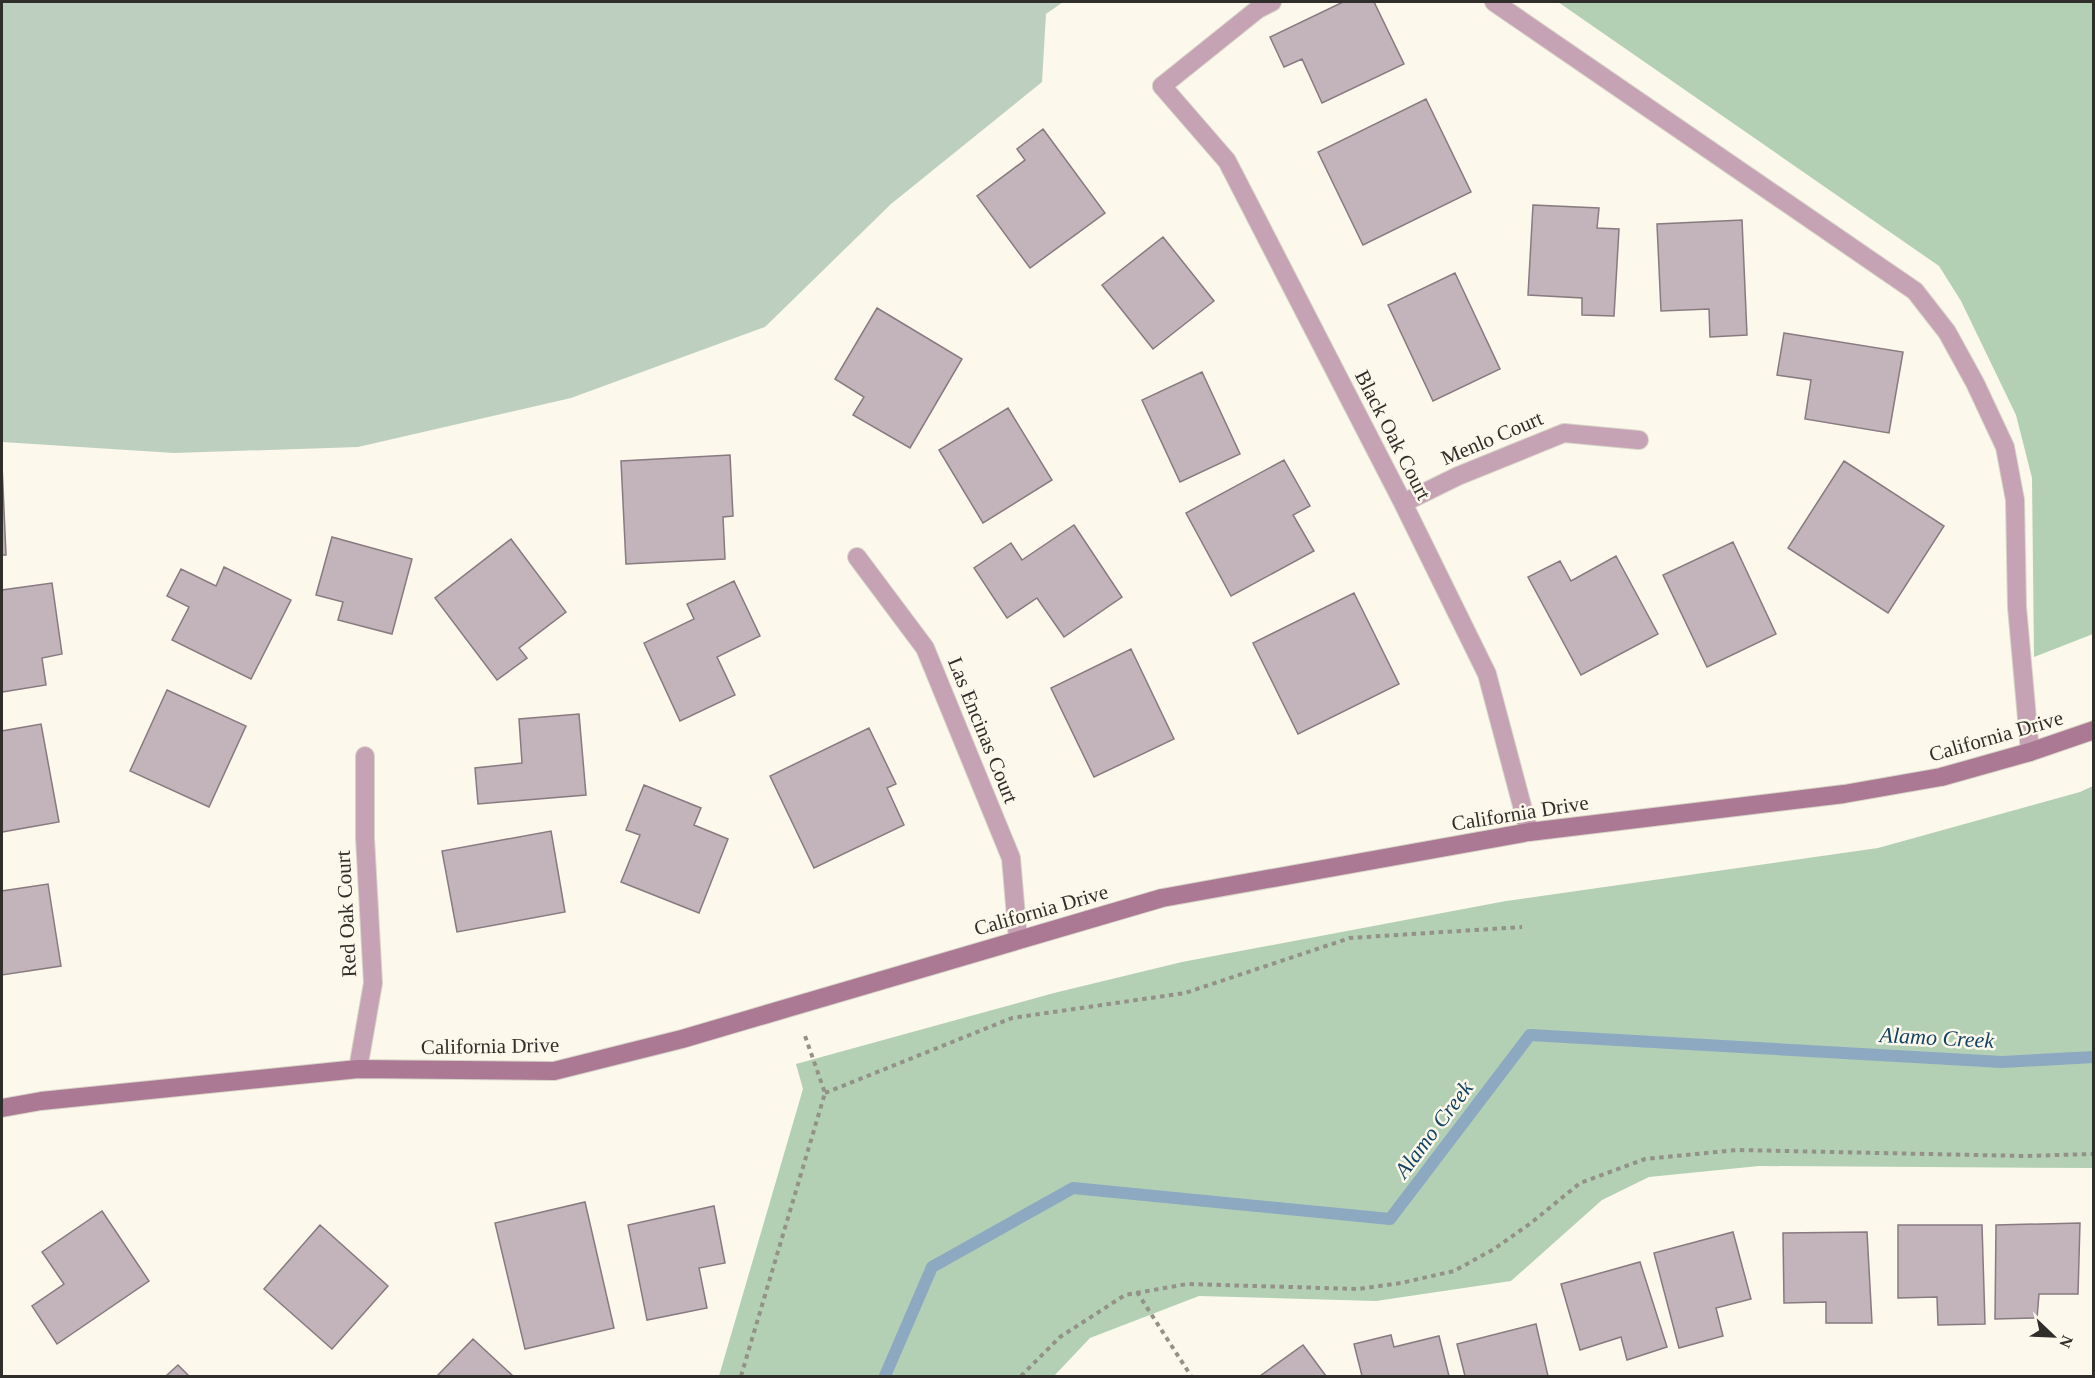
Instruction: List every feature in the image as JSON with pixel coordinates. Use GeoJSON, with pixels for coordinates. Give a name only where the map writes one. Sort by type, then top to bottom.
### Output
{"type":"FeatureCollection","features":[{"type":"Feature","properties":{"kind":"street","name":"Black Oak Court"},"geometry":{"type":"LineString","coordinates":[[1272,2],[1258,9],[1162,86],[1227,161],[1403,504],[1487,674],[1529,832]]}},
{"type":"Feature","properties":{"kind":"street"},"geometry":{"type":"LineString","coordinates":[[1494,2],[1915,291],[1947,332],[2005,447],[2016,500],[2017,607],[2030,752]]}},
{"type":"Feature","properties":{"kind":"street","name":"Menlo Court"},"geometry":{"type":"LineString","coordinates":[[1403,504],[1458,476],[1564,433],[1639,440]]}},
{"type":"Feature","properties":{"kind":"street","name":"Las Encinas Court"},"geometry":{"type":"LineString","coordinates":[[857,556],[925,648],[1011,858],[1018,940]]}},
{"type":"Feature","properties":{"kind":"street","name":"California Drive"},"geometry":{"type":"LineString","coordinates":[[2,1108],[41,1101],[357,1069],[554,1071],[682,1039],[1162,898],[1529,832],[1844,794],[1941,777],[2030,752],[2094,730]]}},
{"type":"Feature","properties":{"kind":"street","name":"Red Oak Court"},"geometry":{"type":"LineString","coordinates":[[357,1069],[373,983],[365,838],[365,756]]}},
{"type":"Feature","properties":{"kind":"path"},"geometry":{"type":"LineString","coordinates":[[825,1094],[1012,1018],[1185,993],[1350,938],[1522,927]]}},
{"type":"Feature","properties":{"kind":"path"},"geometry":{"type":"LineString","coordinates":[[741,1377],[825,1094],[795,1006]]}},
{"type":"Feature","properties":{"kind":"path"},"geometry":{"type":"LineString","coordinates":[[1021,1377],[1060,1337],[1125,1295],[1187,1284],[1358,1289],[1401,1283],[1454,1271],[1494,1249],[1580,1183],[1644,1159],[1737,1150],[2024,1156],[2094,1154]]}},
{"type":"Feature","properties":{"kind":"path"},"geometry":{"type":"LineString","coordinates":[[1137,1292],[1191,1377]]}},
{"type":"Feature","properties":{"kind":"green space"},"geometry":{"type":"Polygon","coordinates":[[[2,2],[1063,2],[1046,14],[1042,82],[891,204],[765,327],[571,398],[358,447],[174,453],[2,442],[2,2]]]}},
{"type":"Feature","properties":{"kind":"green space"},"geometry":{"type":"Polygon","coordinates":[[[1558,2],[2093,2],[2093,634],[2034,657],[2032,478],[2016,415],[1961,301],[1939,266],[1558,2]]]}},
{"type":"Feature","properties":{"kind":"green space"},"geometry":{"type":"Polygon","coordinates":[[[2093,786],[2093,1168],[1759,1166],[1649,1177],[1602,1200],[1511,1281],[1376,1301],[1199,1296],[1090,1338],[1054,1376],[719,1376],[803,1089],[796,1064],[1054,993],[1182,962],[1506,901],[1878,848],[2080,792],[2093,786]]]}},
{"type":"Feature","properties":{"kind":"building"},"geometry":{"type":"Polygon","coordinates":[[[1343,2],[1374,2],[1404,64],[1322,103],[1302,59],[1284,67],[1270,37],[1343,2]]]}},
{"type":"Feature","properties":{"kind":"building"},"geometry":{"type":"Polygon","coordinates":[[[1426,99],[1471,192],[1363,245],[1318,152],[1426,99]]]}},
{"type":"Feature","properties":{"kind":"building"},"geometry":{"type":"Polygon","coordinates":[[[1043,129],[1105,213],[1030,268],[977,196],[1025,160],[1017,149],[1043,129]]]}},
{"type":"Feature","properties":{"kind":"building"},"geometry":{"type":"Polygon","coordinates":[[[1533,205],[1599,208],[1597,228],[1619,229],[1614,316],[1582,315],[1582,298],[1528,295],[1533,205]]]}},
{"type":"Feature","properties":{"kind":"building"},"geometry":{"type":"Polygon","coordinates":[[[1742,220],[1747,335],[1710,337],[1709,309],[1661,311],[1657,224],[1742,220]]]}},
{"type":"Feature","properties":{"kind":"building"},"geometry":{"type":"Polygon","coordinates":[[[1163,237],[1214,301],[1153,349],[1102,285],[1163,237]]]}},
{"type":"Feature","properties":{"kind":"building"},"geometry":{"type":"Polygon","coordinates":[[[1455,273],[1500,369],[1433,401],[1388,305],[1455,273]]]}},
{"type":"Feature","properties":{"kind":"building"},"geometry":{"type":"Polygon","coordinates":[[[877,308],[962,359],[910,448],[853,415],[864,397],[835,379],[877,308]]]}},
{"type":"Feature","properties":{"kind":"building"},"geometry":{"type":"Polygon","coordinates":[[[1784,333],[1903,352],[1889,433],[1805,419],[1811,380],[1777,375],[1784,333]]]}},
{"type":"Feature","properties":{"kind":"building"},"geometry":{"type":"Polygon","coordinates":[[[1202,372],[1240,454],[1180,482],[1142,400],[1202,372]]]}},
{"type":"Feature","properties":{"kind":"building"},"geometry":{"type":"Polygon","coordinates":[[[1008,408],[1052,480],[983,523],[939,450],[1008,408]]]}},
{"type":"Feature","properties":{"kind":"building"},"geometry":{"type":"Polygon","coordinates":[[[730,455],[733,516],[723,517],[725,559],[626,564],[621,461],[730,455]]]}},
{"type":"Feature","properties":{"kind":"building"},"geometry":{"type":"Polygon","coordinates":[[[1284,460],[1310,506],[1293,515],[1314,551],[1231,596],[1186,513],[1284,460]]]}},
{"type":"Feature","properties":{"kind":"building"},"geometry":{"type":"Polygon","coordinates":[[[1844,461],[1944,526],[1888,613],[1788,548],[1844,461]]]}},
{"type":"Feature","properties":{"kind":"building"},"geometry":{"type":"Polygon","coordinates":[[[2,465],[6,555],[2,555],[2,465]]]}},
{"type":"Feature","properties":{"kind":"building"},"geometry":{"type":"Polygon","coordinates":[[[1074,525],[1122,597],[1064,637],[1037,598],[1007,618],[974,568],[1011,543],[1022,560],[1074,525]]]}},
{"type":"Feature","properties":{"kind":"building"},"geometry":{"type":"Polygon","coordinates":[[[332,537],[412,559],[392,634],[338,620],[343,602],[316,595],[332,537]]]}},
{"type":"Feature","properties":{"kind":"building"},"geometry":{"type":"Polygon","coordinates":[[[511,539],[566,612],[519,648],[527,658],[497,680],[435,598],[511,539]]]}},
{"type":"Feature","properties":{"kind":"building"},"geometry":{"type":"Polygon","coordinates":[[[1733,542],[1776,634],[1707,667],[1663,575],[1733,542]]]}},
{"type":"Feature","properties":{"kind":"building"},"geometry":{"type":"Polygon","coordinates":[[[1616,556],[1658,634],[1581,675],[1528,577],[1560,561],[1571,581],[1616,556]]]}},
{"type":"Feature","properties":{"kind":"building"},"geometry":{"type":"Polygon","coordinates":[[[224,567],[291,600],[251,679],[172,640],[189,607],[167,596],[181,569],[216,586],[224,567]]]}},
{"type":"Feature","properties":{"kind":"building"},"geometry":{"type":"Polygon","coordinates":[[[734,581],[760,636],[717,657],[735,695],[680,721],[644,643],[694,619],[687,604],[734,581]]]}},
{"type":"Feature","properties":{"kind":"building"},"geometry":{"type":"Polygon","coordinates":[[[52,583],[62,654],[42,658],[46,685],[2,692],[2,590],[52,583]]]}},
{"type":"Feature","properties":{"kind":"building"},"geometry":{"type":"Polygon","coordinates":[[[1354,593],[1399,684],[1298,734],[1253,643],[1354,593]]]}},
{"type":"Feature","properties":{"kind":"building"},"geometry":{"type":"Polygon","coordinates":[[[1131,649],[1174,739],[1094,777],[1051,688],[1131,649]]]}},
{"type":"Feature","properties":{"kind":"building"},"geometry":{"type":"Polygon","coordinates":[[[167,690],[246,726],[209,807],[130,771],[167,690]]]}},
{"type":"Feature","properties":{"kind":"building"},"geometry":{"type":"Polygon","coordinates":[[[579,714],[586,795],[478,804],[475,768],[522,763],[519,719],[579,714]]]}},
{"type":"Feature","properties":{"kind":"building"},"geometry":{"type":"Polygon","coordinates":[[[41,724],[59,822],[2,832],[2,731],[41,724]]]}},
{"type":"Feature","properties":{"kind":"building"},"geometry":{"type":"Polygon","coordinates":[[[869,728],[896,784],[887,788],[904,825],[814,868],[770,776],[869,728]]]}},
{"type":"Feature","properties":{"kind":"building"},"geometry":{"type":"Polygon","coordinates":[[[644,785],[701,808],[694,825],[728,839],[699,913],[621,882],[640,835],[626,830],[644,785]]]}},
{"type":"Feature","properties":{"kind":"building"},"geometry":{"type":"Polygon","coordinates":[[[551,831],[565,912],[457,932],[442,851],[551,831]]]}},
{"type":"Feature","properties":{"kind":"building"},"geometry":{"type":"Polygon","coordinates":[[[48,884],[61,966],[2,975],[2,891],[48,884]]]}},
{"type":"Feature","properties":{"kind":"building"},"geometry":{"type":"Polygon","coordinates":[[[585,1202],[614,1328],[525,1349],[495,1223],[585,1202]]]}},
{"type":"Feature","properties":{"kind":"building"},"geometry":{"type":"Polygon","coordinates":[[[714,1206],[725,1263],[699,1268],[707,1308],[647,1320],[628,1225],[714,1206]]]}},
{"type":"Feature","properties":{"kind":"building"},"geometry":{"type":"Polygon","coordinates":[[[102,1211],[149,1281],[57,1344],[32,1306],[64,1284],[42,1252],[102,1211]]]}},
{"type":"Feature","properties":{"kind":"building"},"geometry":{"type":"Polygon","coordinates":[[[2080,1223],[2078,1294],[2039,1294],[2037,1318],[1995,1319],[1996,1225],[2080,1223]]]}},
{"type":"Feature","properties":{"kind":"building"},"geometry":{"type":"Polygon","coordinates":[[[320,1225],[388,1286],[332,1349],[264,1289],[320,1225]]]}},
{"type":"Feature","properties":{"kind":"building"},"geometry":{"type":"Polygon","coordinates":[[[1898,1225],[1982,1225],[1985,1324],[1938,1325],[1937,1297],[1898,1298],[1898,1225]]]}},
{"type":"Feature","properties":{"kind":"building"},"geometry":{"type":"Polygon","coordinates":[[[1733,1232],[1751,1299],[1716,1308],[1723,1336],[1679,1348],[1654,1253],[1733,1232]]]}},
{"type":"Feature","properties":{"kind":"building"},"geometry":{"type":"Polygon","coordinates":[[[1867,1232],[1872,1323],[1826,1323],[1826,1302],[1784,1303],[1783,1233],[1867,1232]]]}},
{"type":"Feature","properties":{"kind":"building"},"geometry":{"type":"Polygon","coordinates":[[[1640,1262],[1667,1347],[1627,1360],[1621,1337],[1580,1350],[1561,1284],[1640,1262]]]}},
{"type":"Feature","properties":{"kind":"building"},"geometry":{"type":"Polygon","coordinates":[[[1536,1324],[1548,1376],[1465,1376],[1457,1344],[1536,1324]]]}},
{"type":"Feature","properties":{"kind":"building"},"geometry":{"type":"Polygon","coordinates":[[[1391,1335],[1394,1347],[1439,1336],[1449,1376],[1362,1376],[1354,1344],[1391,1335]]]}},
{"type":"Feature","properties":{"kind":"building"},"geometry":{"type":"Polygon","coordinates":[[[473,1339],[513,1376],[437,1376],[473,1339]]]}},
{"type":"Feature","properties":{"kind":"building"},"geometry":{"type":"Polygon","coordinates":[[[1303,1345],[1326,1376],[1260,1376],[1303,1345]]]}},
{"type":"Feature","properties":{"kind":"building"},"geometry":{"type":"Polygon","coordinates":[[[178,1365],[189,1376],[166,1376],[178,1365]]]}},
{"type":"Feature","properties":{"kind":"waterway","name":"Alamo Creek"},"geometry":{"type":"LineString","coordinates":[[885,1376],[932,1267],[1073,1188],[1390,1219],[1530,1035],[2002,1062],[2094,1057]]}}]}
